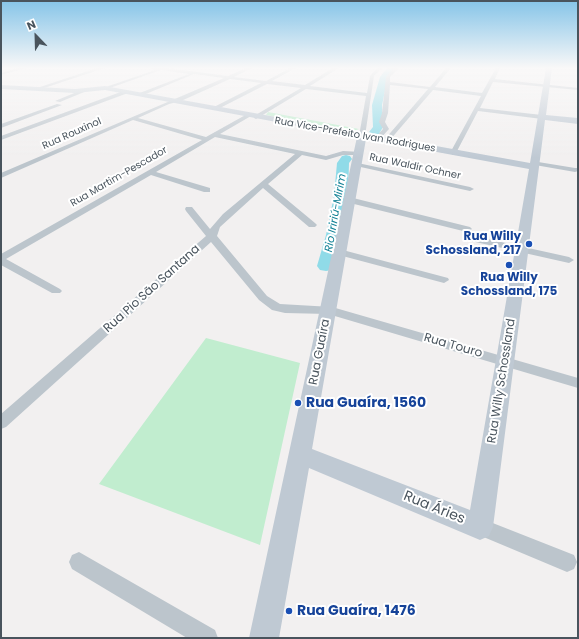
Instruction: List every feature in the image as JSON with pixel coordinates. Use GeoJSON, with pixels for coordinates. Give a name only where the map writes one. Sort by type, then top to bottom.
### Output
{"type":"FeatureCollection","features":[{"type":"Feature","properties":{"kind":"street"},"geometry":{"type":"LineString","coordinates":[[1,126],[70,98]]}},
{"type":"Feature","properties":{"kind":"street"},"geometry":{"type":"LineString","coordinates":[[1,138],[110,98]]}},
{"type":"Feature","properties":{"kind":"street","name":"Rua Vice-Prefeito Ivan Rodrigues"},"geometry":{"type":"LineString","coordinates":[[155,98],[382,140],[535,165]]}},
{"type":"Feature","properties":{"kind":"street","name":"Rua Rouxinol"},"geometry":{"type":"LineString","coordinates":[[1,176],[182,98]]}},
{"type":"Feature","properties":{"kind":"street"},"geometry":{"type":"LineString","coordinates":[[214,109],[236,98]]}},
{"type":"Feature","properties":{"kind":"street","name":"Rua Martim-Pescador"},"geometry":{"type":"LineString","coordinates":[[1,258],[211,137],[286,98]]}},
{"type":"Feature","properties":{"kind":"street","name":"Rua Guaíra"},"geometry":{"type":"LineString","coordinates":[[264,638],[369,98]]}},
{"type":"Feature","properties":{"kind":"street"},"geometry":{"type":"LineString","coordinates":[[382,140],[386,129],[382,122],[386,98]]}},
{"type":"Feature","properties":{"kind":"street"},"geometry":{"type":"LineString","coordinates":[[382,140],[423,98]]}},
{"type":"Feature","properties":{"kind":"street"},"geometry":{"type":"LineString","coordinates":[[453,152],[482,98]]}},
{"type":"Feature","properties":{"kind":"street","name":"Rua Willy Schossland"},"geometry":{"type":"LineString","coordinates":[[480,527],[545,98]]}},
{"type":"Feature","properties":{"kind":"street"},"geometry":{"type":"LineString","coordinates":[[476,109],[578,121]]}},
{"type":"Feature","properties":{"kind":"street"},"geometry":{"type":"LineString","coordinates":[[31,115],[52,119]]}},
{"type":"Feature","properties":{"kind":"street","name":"Rua Waldir Ochner"},"geometry":{"type":"LineString","coordinates":[[133,118],[211,137],[326,158],[343,153],[470,188]]}},
{"type":"Feature","properties":{"kind":"street","name":"Rua Pio São Santana"},"geometry":{"type":"LineString","coordinates":[[1,423],[212,236],[220,221],[300,153]]}},
{"type":"Feature","properties":{"kind":"street"},"geometry":{"type":"LineString","coordinates":[[535,165],[575,170]]}},
{"type":"Feature","properties":{"kind":"street"},"geometry":{"type":"LineString","coordinates":[[150,172],[207,190]]}},
{"type":"Feature","properties":{"kind":"street"},"geometry":{"type":"LineString","coordinates":[[263,184],[312,225]]}},
{"type":"Feature","properties":{"kind":"street"},"geometry":{"type":"LineString","coordinates":[[349,200],[467,229]]}},
{"type":"Feature","properties":{"kind":"street","name":"Rua Touro"},"geometry":{"type":"LineString","coordinates":[[189,209],[269,303],[284,309],[328,310],[578,383]]}},
{"type":"Feature","properties":{"kind":"street"},"geometry":{"type":"LineString","coordinates":[[474,239],[569,260]]}},
{"type":"Feature","properties":{"kind":"street"},"geometry":{"type":"LineString","coordinates":[[339,252],[444,280]]}},
{"type":"Feature","properties":{"kind":"street"},"geometry":{"type":"LineString","coordinates":[[1,261],[56,291]]}},
{"type":"Feature","properties":{"kind":"street","name":"Rua Áries"},"geometry":{"type":"LineString","coordinates":[[300,454],[567,562]]}},
{"type":"Feature","properties":{"kind":"street"},"geometry":{"type":"LineString","coordinates":[[79,562],[207,638]]}},
{"type":"Feature","properties":{"kind":"green space"},"geometry":{"type":"Polygon","coordinates":[[[268,112],[359,129],[350,132],[266,115],[268,112]]]}},
{"type":"Feature","properties":{"kind":"green space"},"geometry":{"type":"Polygon","coordinates":[[[206,338],[300,363],[260,545],[99,484],[206,338]]]}},
{"type":"Feature","properties":{"kind":"waterway","name":"Rio Iririú-Mirim"},"geometry":{"type":"LineString","coordinates":[[375,132],[378,127],[377,105],[379,98]]}},
{"type":"Feature","properties":{"kind":"waterway","name":"Rio Iririú-Mirim"},"geometry":{"type":"LineString","coordinates":[[326,266],[334,235],[341,196],[343,163],[346,159]]}},
{"type":"Feature","properties":{"kind":"place","name":"Rua Willy Schossland, 217"},"geometry":{"type":"Point","coordinates":[529,244]}},
{"type":"Feature","properties":{"kind":"place","name":"Rua Willy Schossland, 175"},"geometry":{"type":"Point","coordinates":[509,265]}},
{"type":"Feature","properties":{"kind":"place","name":"Rua Guaíra, 1560"},"geometry":{"type":"Point","coordinates":[298,403]}},
{"type":"Feature","properties":{"kind":"place","name":"Rua Guaíra, 1476"},"geometry":{"type":"Point","coordinates":[289,611]}}]}
